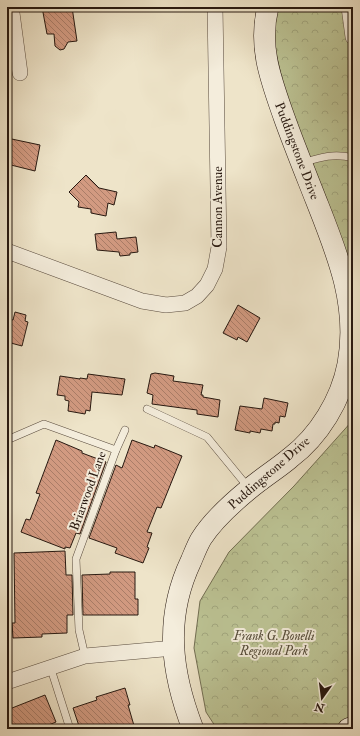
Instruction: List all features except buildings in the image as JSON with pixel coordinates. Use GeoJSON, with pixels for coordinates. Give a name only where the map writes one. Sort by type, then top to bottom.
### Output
{"type":"FeatureCollection","features":[{"type":"Feature","properties":{"kind":"street"},"geometry":{"type":"LineString","coordinates":[[7,7],[12,12],[20,73]]}},
{"type":"Feature","properties":{"kind":"street","name":"Cannon Avenue"},"geometry":{"type":"LineString","coordinates":[[7,251],[142,301],[166,305],[185,303],[197,296],[207,286],[215,269],[219,247],[214,7]]}},
{"type":"Feature","properties":{"kind":"street","name":"Puddingstone Drive"},"geometry":{"type":"LineString","coordinates":[[193,729],[183,704],[178,683],[174,648],[173,628],[176,604],[184,576],[201,540],[223,513],[249,489],[292,457],[311,439],[331,410],[342,384],[348,364],[351,336],[348,295],[336,252],[270,77],[264,43],[268,7]]}},
{"type":"Feature","properties":{"kind":"street"},"geometry":{"type":"LineString","coordinates":[[349,7],[353,37]]}},
{"type":"Feature","properties":{"kind":"street"},"geometry":{"type":"LineString","coordinates":[[7,682],[50,666],[85,656],[174,648]]}},
{"type":"Feature","properties":{"kind":"street"},"geometry":{"type":"LineString","coordinates":[[348,729],[353,727]]}},
{"type":"Feature","properties":{"kind":"lane"},"geometry":{"type":"LineString","coordinates":[[302,164],[327,156],[343,155],[353,158]]}},
{"type":"Feature","properties":{"kind":"lane"},"geometry":{"type":"LineString","coordinates":[[147,409],[207,437],[249,489]]}},
{"type":"Feature","properties":{"kind":"lane","name":"Briarwood Lane"},"geometry":{"type":"LineString","coordinates":[[7,440],[44,424],[116,450],[76,559],[79,630],[85,656]]}},
{"type":"Feature","properties":{"kind":"lane"},"geometry":{"type":"LineString","coordinates":[[116,450],[125,430]]}},
{"type":"Feature","properties":{"kind":"lane"},"geometry":{"type":"LineString","coordinates":[[50,666],[70,729]]}},
{"type":"Feature","properties":{"kind":"green space"},"geometry":{"type":"Polygon","coordinates":[[[268,7],[353,7],[353,341],[300,159],[267,13],[268,7]]]}},
{"type":"Feature","properties":{"kind":"green space","name":"Frank G. Bonelli Regional Park"},"geometry":{"type":"Polygon","coordinates":[[[353,420],[353,727],[343,729],[217,729],[206,712],[194,648],[200,601],[229,552],[294,486],[353,420]]]}}]}
